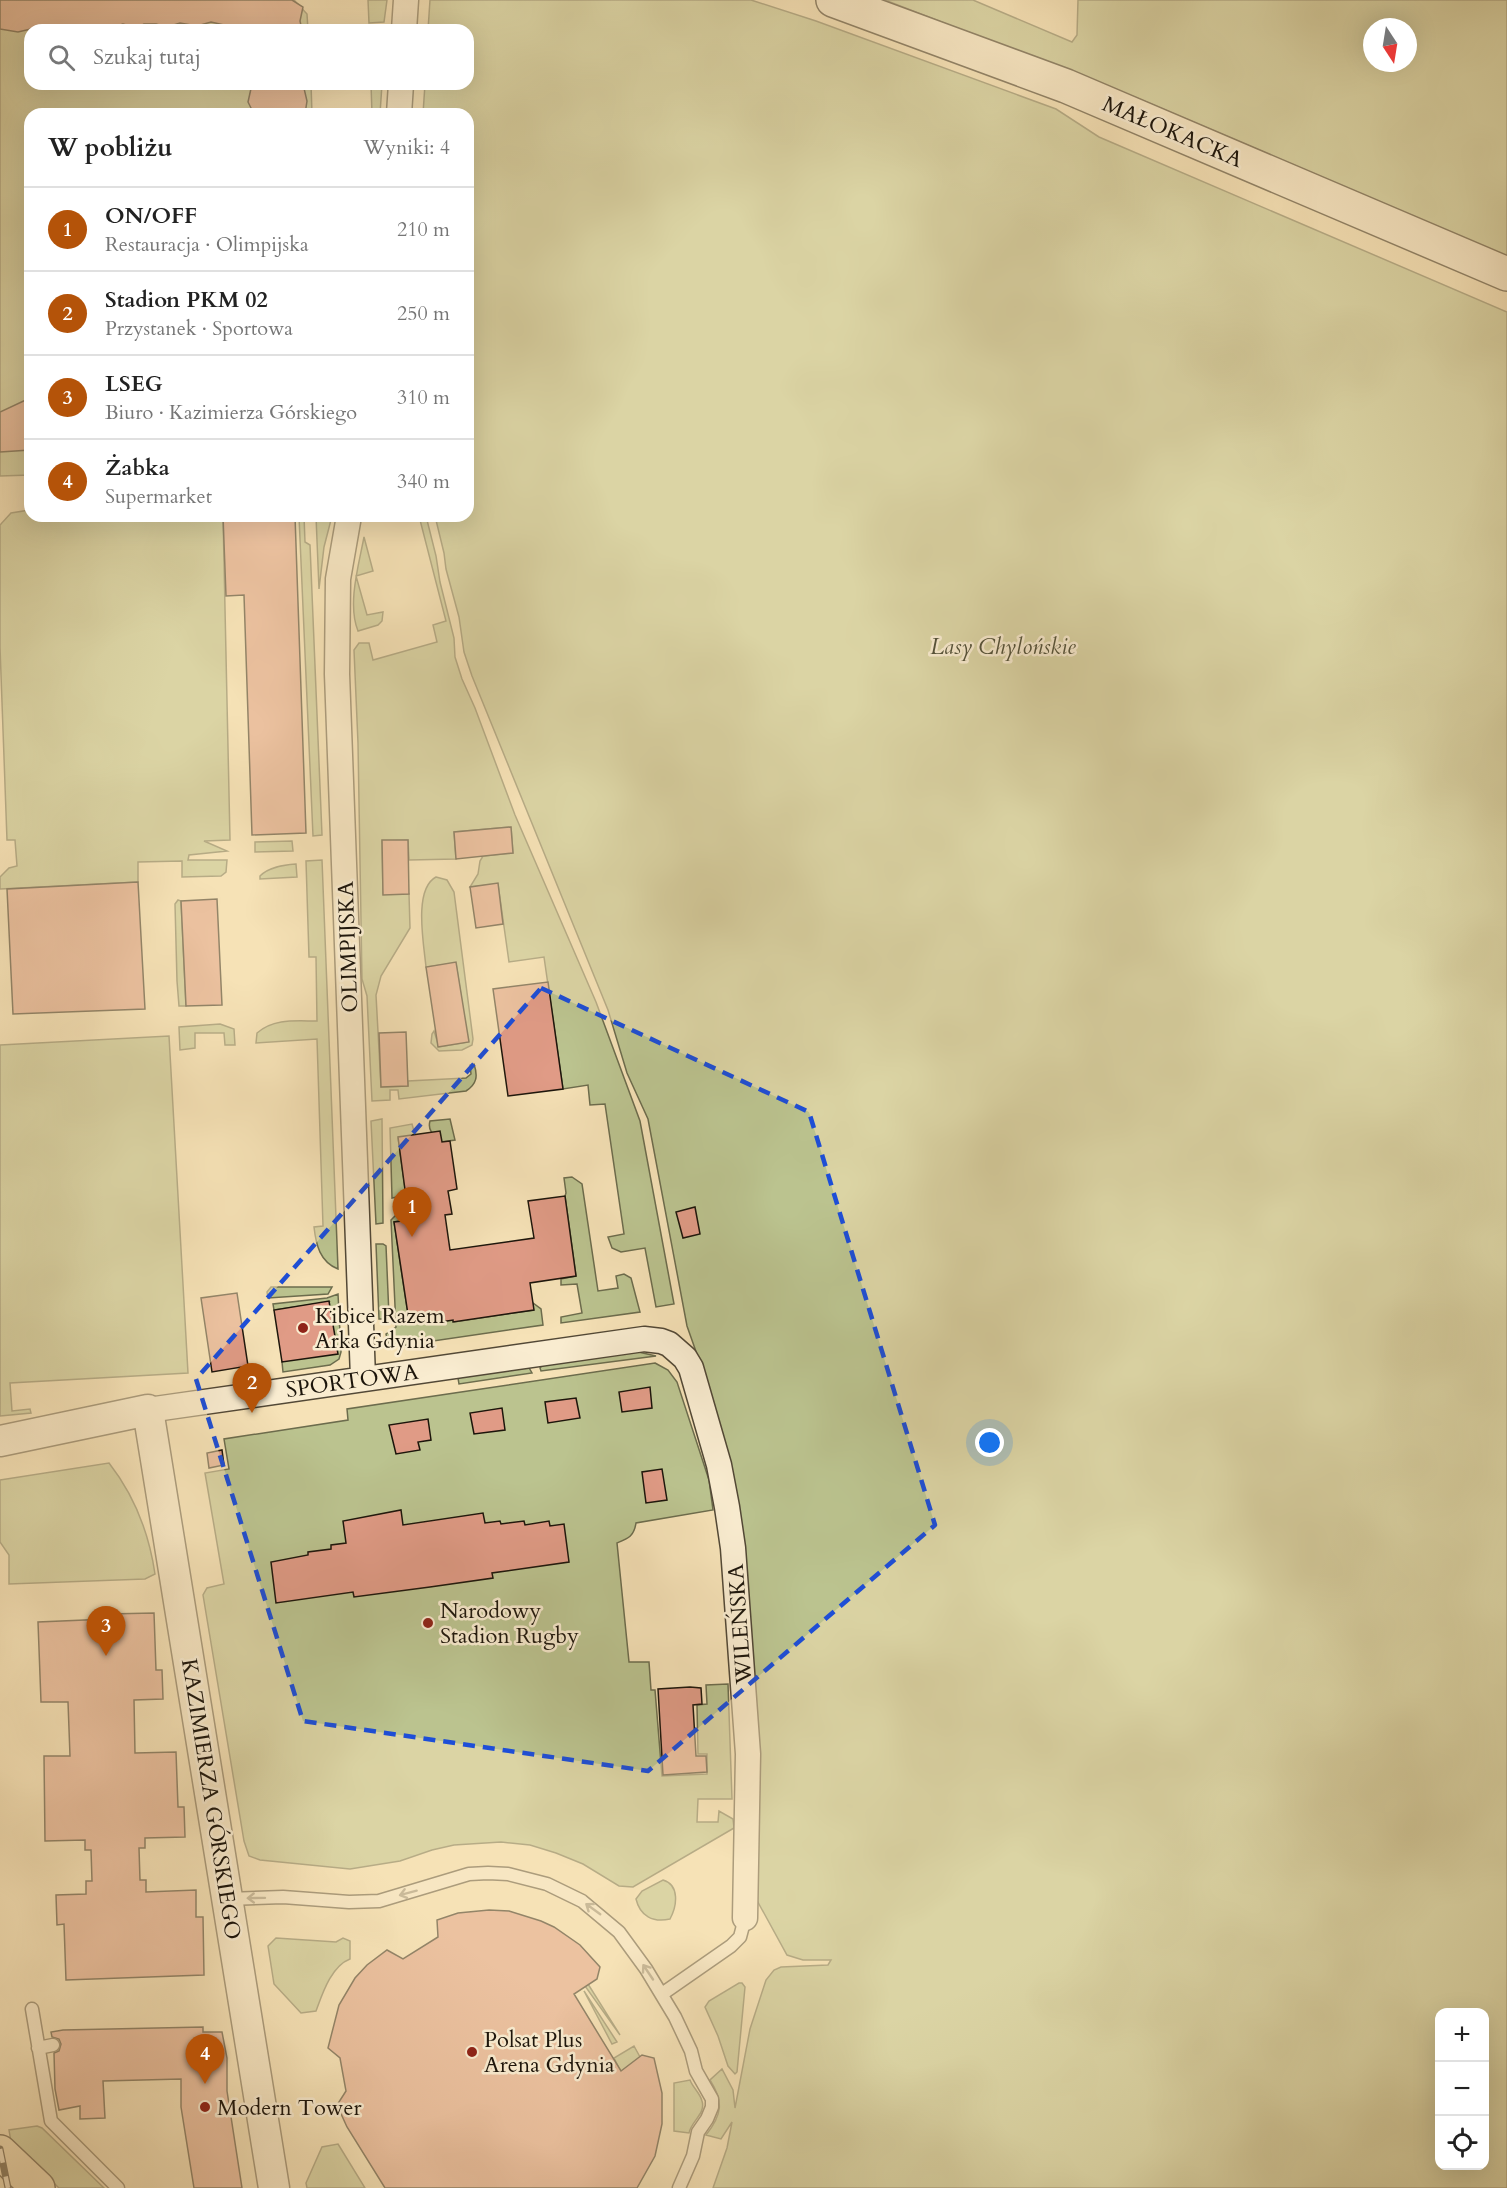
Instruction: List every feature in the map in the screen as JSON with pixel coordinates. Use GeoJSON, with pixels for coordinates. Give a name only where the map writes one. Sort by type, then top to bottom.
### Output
{"type":"FeatureCollection","features":[{"type":"Feature","properties":{"kind":"main road","name":"MAŁOKACKA"},"geometry":{"type":"LineString","coordinates":[[833,0],[1066,86],[1507,274]]}},
{"type":"Feature","properties":{"kind":"main road"},"geometry":{"type":"LineString","coordinates":[[0,2152],[38,2188]]}},
{"type":"Feature","properties":{"kind":"street"},"geometry":{"type":"LineString","coordinates":[[404,24],[406,0]]}},
{"type":"Feature","properties":{"kind":"street"},"geometry":{"type":"LineString","coordinates":[[399,108],[401,90]]}},
{"type":"Feature","properties":{"kind":"street","name":"OLIMPIJSKA"},"geometry":{"type":"LineString","coordinates":[[348,522],[338,579],[336,663],[363,1378]]}},
{"type":"Feature","properties":{"kind":"street","name":"SPORTOWA"},"geometry":{"type":"LineString","coordinates":[[0,1441],[148,1410],[363,1378],[644,1339],[669,1344]]}},
{"type":"Feature","properties":{"kind":"street","name":"WILEŃSKA"},"geometry":{"type":"LineString","coordinates":[[669,1344],[685,1358],[695,1377],[719,1465],[733,1548],[748,1754],[745,1918]]}},
{"type":"Feature","properties":{"kind":"street","name":"KAZIMIERZA GÓRSKIEGO"},"geometry":{"type":"LineString","coordinates":[[148,1410],[274,2188]]}},
{"type":"Feature","properties":{"kind":"lane"},"geometry":{"type":"LineString","coordinates":[[228,1899],[379,1901],[469,1874],[508,1874],[547,1884],[582,1901],[619,1932],[662,1994],[691,2050],[696,2071],[712,2099],[712,2107],[698,2132],[693,2156],[679,2188]]}},
{"type":"Feature","properties":{"kind":"lane"},"geometry":{"type":"LineString","coordinates":[[662,1994],[731,1946],[740,1937],[745,1918]]}},
{"type":"Feature","properties":{"kind":"lane"},"geometry":{"type":"LineString","coordinates":[[32,2009],[51,2121],[118,2188]]}},
{"type":"Feature","properties":{"kind":"lane"},"geometry":{"type":"LineString","coordinates":[[38,2048],[53,2045]]}},
{"type":"Feature","properties":{"kind":"highlighted area"},"geometry":{"type":"Polygon","coordinates":[[[541,988],[809,1112],[935,1525],[648,1771],[303,1721],[196,1379],[541,988]]]}},
{"type":"Feature","properties":{"kind":"green space"},"geometry":{"type":"Polygon","coordinates":[[[0,0],[294,0],[307,14],[308,24],[24,24],[24,90],[311,90],[312,108],[24,108],[24,475],[0,476],[0,0]]]}},
{"type":"Feature","properties":{"kind":"green space"},"geometry":{"type":"Polygon","coordinates":[[[368,0],[387,0],[384,22],[369,23],[368,0]]]}},
{"type":"Feature","properties":{"kind":"green space","name":"Lasy Chylońskie"},"geometry":{"type":"Polygon","coordinates":[[[430,0],[751,0],[816,21],[1056,109],[1099,137],[1507,312],[1507,2188],[713,2188],[727,2148],[732,2122],[721,2139],[706,2135],[718,2115],[719,2108],[718,2095],[710,2080],[722,2069],[733,2090],[735,2108],[750,2029],[766,1980],[774,1970],[781,1967],[828,1965],[831,1960],[803,1960],[787,1955],[754,1895],[706,1380],[687,1326],[648,1119],[627,1073],[608,1010],[472,676],[464,652],[459,617],[436,522],[474,522],[474,108],[423,108],[425,90],[474,90],[474,24],[428,24],[430,0]]]}},
{"type":"Feature","properties":{"kind":"green space"},"geometry":{"type":"Polygon","coordinates":[[[885,0],[973,0],[1072,42],[1077,35],[1078,0],[1507,0],[1507,256],[1137,98],[885,0]]]}},
{"type":"Feature","properties":{"kind":"green space"},"geometry":{"type":"Polygon","coordinates":[[[371,90],[382,90],[380,108],[372,108],[371,90]]]}},
{"type":"Feature","properties":{"kind":"green space"},"geometry":{"type":"Polygon","coordinates":[[[24,511],[24,522],[223,522],[230,840],[204,841],[227,851],[189,855],[188,860],[227,860],[226,872],[221,876],[182,877],[182,861],[138,862],[138,882],[0,889],[0,877],[9,868],[17,866],[15,840],[7,840],[0,647],[0,525],[11,513],[24,511]]]}},
{"type":"Feature","properties":{"kind":"green space"},"geometry":{"type":"Polygon","coordinates":[[[299,522],[304,522],[305,542],[310,545],[322,835],[313,836],[299,522]]]}},
{"type":"Feature","properties":{"kind":"green space"},"geometry":{"type":"Polygon","coordinates":[[[316,522],[330,522],[324,547],[319,589],[316,522]]]}},
{"type":"Feature","properties":{"kind":"green space"},"geometry":{"type":"Polygon","coordinates":[[[421,522],[428,522],[454,638],[455,657],[462,679],[515,815],[596,1002],[640,1121],[674,1304],[656,1307],[645,1248],[621,1252],[612,1248],[608,1237],[624,1234],[605,1104],[590,1105],[588,1085],[563,1089],[544,957],[509,962],[498,884],[470,887],[478,874],[483,856],[513,853],[511,827],[454,832],[456,859],[409,860],[408,840],[382,841],[383,894],[409,894],[410,928],[381,976],[376,995],[381,1087],[408,1086],[408,1081],[466,1078],[471,1074],[470,1065],[474,1064],[476,1076],[472,1086],[466,1091],[399,1099],[398,1090],[390,1090],[390,1100],[372,1101],[367,996],[362,979],[354,650],[359,643],[369,643],[373,660],[437,642],[433,625],[446,621],[421,522]]]}},
{"type":"Feature","properties":{"kind":"green space"},"geometry":{"type":"Polygon","coordinates":[[[364,537],[373,571],[356,576],[359,559],[364,537]]]}},
{"type":"Feature","properties":{"kind":"green space"},"geometry":{"type":"Polygon","coordinates":[[[356,577],[367,615],[383,612],[382,621],[378,625],[358,631],[354,609],[356,577]]]}},
{"type":"Feature","properties":{"kind":"green space"},"geometry":{"type":"Polygon","coordinates":[[[292,841],[293,851],[255,852],[255,842],[292,841]]]}},
{"type":"Feature","properties":{"kind":"green space"},"geometry":{"type":"Polygon","coordinates":[[[322,860],[338,1269],[327,1262],[320,1252],[314,1227],[323,1226],[317,1039],[256,1043],[257,1033],[271,1025],[286,1021],[317,1021],[316,957],[309,957],[306,861],[322,860]]]}},
{"type":"Feature","properties":{"kind":"green space"},"geometry":{"type":"Polygon","coordinates":[[[296,864],[297,877],[260,879],[260,876],[272,869],[296,864]]]}},
{"type":"Feature","properties":{"kind":"green space"},"geometry":{"type":"Polygon","coordinates":[[[436,877],[447,880],[454,892],[473,1039],[472,1045],[462,1050],[439,1051],[431,1043],[434,1031],[439,1047],[468,1042],[456,963],[426,967],[422,905],[429,883],[436,877]]]}},
{"type":"Feature","properties":{"kind":"green space"},"geometry":{"type":"Polygon","coordinates":[[[178,900],[181,901],[186,1006],[179,1006],[177,981],[175,904],[178,900]]]}},
{"type":"Feature","properties":{"kind":"green space"},"geometry":{"type":"Polygon","coordinates":[[[220,1024],[234,1029],[235,1045],[225,1045],[224,1033],[195,1033],[195,1048],[180,1050],[179,1027],[220,1024]]]}},
{"type":"Feature","properties":{"kind":"green space"},"geometry":{"type":"Polygon","coordinates":[[[169,1036],[188,1373],[10,1383],[12,1411],[30,1409],[31,1413],[0,1416],[0,1045],[169,1036]]]}},
{"type":"Feature","properties":{"kind":"green space"},"geometry":{"type":"Polygon","coordinates":[[[382,1119],[383,1223],[376,1224],[371,1121],[382,1119]]]}},
{"type":"Feature","properties":{"kind":"green space"},"geometry":{"type":"Polygon","coordinates":[[[450,1119],[455,1140],[441,1142],[431,1130],[430,1121],[450,1119]]]}},
{"type":"Feature","properties":{"kind":"green space"},"geometry":{"type":"Polygon","coordinates":[[[412,1124],[415,1135],[398,1138],[406,1195],[392,1198],[390,1128],[412,1124]]]}},
{"type":"Feature","properties":{"kind":"green space"},"geometry":{"type":"Polygon","coordinates":[[[572,1177],[582,1184],[598,1291],[618,1288],[616,1276],[624,1274],[631,1278],[640,1312],[561,1323],[561,1317],[582,1313],[577,1284],[561,1285],[561,1279],[576,1276],[564,1178],[572,1177]]]}},
{"type":"Feature","properties":{"kind":"green space"},"geometry":{"type":"Polygon","coordinates":[[[398,1213],[408,1213],[409,1220],[394,1222],[409,1321],[432,1318],[433,1323],[453,1320],[454,1322],[533,1310],[533,1303],[541,1309],[543,1325],[392,1347],[386,1334],[396,1327],[391,1220],[398,1213]]]}},
{"type":"Feature","properties":{"kind":"green space"},"geometry":{"type":"Polygon","coordinates":[[[376,1244],[386,1246],[389,1316],[384,1319],[379,1319],[376,1244]]]}},
{"type":"Feature","properties":{"kind":"green space"},"geometry":{"type":"Polygon","coordinates":[[[271,1287],[332,1287],[328,1294],[268,1298],[267,1292],[271,1287]]]}},
{"type":"Feature","properties":{"kind":"green space"},"geometry":{"type":"Polygon","coordinates":[[[338,1294],[341,1352],[339,1359],[330,1365],[283,1372],[282,1362],[329,1302],[274,1310],[273,1304],[327,1298],[338,1294]]]}},
{"type":"Feature","properties":{"kind":"green space"},"geometry":{"type":"Polygon","coordinates":[[[634,1351],[656,1356],[541,1371],[540,1368],[543,1364],[634,1351]]]}},
{"type":"Feature","properties":{"kind":"green space","name":"Narodowy Stadion Rugby"},"geometry":{"type":"Polygon","coordinates":[[[655,1363],[668,1370],[677,1382],[709,1480],[713,1510],[636,1523],[630,1536],[617,1543],[629,1662],[649,1662],[651,1690],[655,1690],[662,1776],[707,1774],[707,1754],[698,1754],[697,1705],[707,1704],[706,1685],[728,1684],[732,1799],[698,1799],[697,1822],[718,1822],[719,1811],[733,1819],[734,1828],[633,1887],[619,1886],[583,1864],[556,1853],[530,1845],[501,1842],[454,1845],[400,1861],[350,1869],[260,1860],[249,1856],[244,1841],[203,1595],[207,1588],[224,1584],[205,1473],[229,1469],[224,1439],[348,1420],[347,1409],[655,1363]]]}},
{"type":"Feature","properties":{"kind":"green space"},"geometry":{"type":"Polygon","coordinates":[[[528,1366],[532,1373],[459,1384],[458,1378],[461,1375],[528,1366]]]}},
{"type":"Feature","properties":{"kind":"green space"},"geometry":{"type":"Polygon","coordinates":[[[109,1463],[126,1488],[139,1515],[149,1544],[155,1574],[145,1579],[9,1584],[9,1555],[0,1542],[0,1480],[109,1463]]]}},
{"type":"Feature","properties":{"kind":"green space"},"geometry":{"type":"Polygon","coordinates":[[[663,1880],[672,1886],[676,1896],[670,1919],[658,1920],[644,1914],[636,1899],[642,1891],[663,1880]]]}},
{"type":"Feature","properties":{"kind":"green space"},"geometry":{"type":"Polygon","coordinates":[[[276,1938],[336,1942],[343,1938],[350,1941],[350,1959],[332,1974],[316,2011],[301,2013],[274,1984],[268,1946],[276,1938]]]}},
{"type":"Feature","properties":{"kind":"green space"},"geometry":{"type":"Polygon","coordinates":[[[739,1983],[745,1987],[735,2074],[728,2066],[705,2007],[709,2001],[739,1983]]]}},
{"type":"Feature","properties":{"kind":"green space"},"geometry":{"type":"Polygon","coordinates":[[[588,1984],[620,2035],[585,1986],[588,1984]]]}},
{"type":"Feature","properties":{"kind":"green space"},"geometry":{"type":"Polygon","coordinates":[[[584,1991],[617,2042],[612,2044],[584,1991]]]}},
{"type":"Feature","properties":{"kind":"green space"},"geometry":{"type":"Polygon","coordinates":[[[634,2046],[640,2057],[621,2072],[614,2058],[634,2046]]]}},
{"type":"Feature","properties":{"kind":"green space"},"geometry":{"type":"Polygon","coordinates":[[[690,2080],[701,2098],[702,2110],[689,2133],[674,2131],[674,2083],[690,2080]]]}},
{"type":"Feature","properties":{"kind":"green space"},"geometry":{"type":"Polygon","coordinates":[[[37,2126],[42,2128],[104,2188],[59,2188],[11,2142],[9,2130],[37,2126]]]}},
{"type":"Feature","properties":{"kind":"green space"},"geometry":{"type":"Polygon","coordinates":[[[338,2144],[365,2188],[307,2188],[306,2183],[322,2147],[338,2144]]]}},
{"type":"Feature","properties":{"kind":"building"},"geometry":{"type":"Polygon","coordinates":[[[0,0],[292,0],[303,7],[301,24],[220,24],[211,22],[204,24],[24,24],[24,31],[18,32],[0,29],[0,0]]]}},
{"type":"Feature","properties":{"kind":"building"},"geometry":{"type":"Polygon","coordinates":[[[251,90],[304,90],[307,101],[306,108],[251,108],[248,102],[251,90]]]}},
{"type":"Feature","properties":{"kind":"building"},"geometry":{"type":"Polygon","coordinates":[[[24,401],[24,450],[0,452],[0,412],[24,401]]]}},
{"type":"Feature","properties":{"kind":"building"},"geometry":{"type":"Polygon","coordinates":[[[223,522],[295,522],[306,833],[252,835],[244,595],[226,596],[223,522]]]}},
{"type":"Feature","properties":{"kind":"building"},"geometry":{"type":"Polygon","coordinates":[[[511,827],[513,853],[456,859],[454,832],[511,827]]]}},
{"type":"Feature","properties":{"kind":"building"},"geometry":{"type":"Polygon","coordinates":[[[382,840],[408,840],[409,894],[383,895],[382,840]]]}},
{"type":"Feature","properties":{"kind":"building"},"geometry":{"type":"Polygon","coordinates":[[[138,882],[145,1009],[13,1014],[7,889],[138,882]]]}},
{"type":"Feature","properties":{"kind":"building"},"geometry":{"type":"Polygon","coordinates":[[[498,883],[503,924],[476,928],[470,887],[498,883]]]}},
{"type":"Feature","properties":{"kind":"building"},"geometry":{"type":"Polygon","coordinates":[[[217,899],[222,1005],[186,1006],[181,901],[217,899]]]}},
{"type":"Feature","properties":{"kind":"building"},"geometry":{"type":"Polygon","coordinates":[[[456,962],[469,1042],[438,1047],[426,967],[456,962]]]}},
{"type":"Feature","properties":{"kind":"building"},"geometry":{"type":"Polygon","coordinates":[[[548,982],[563,1089],[508,1096],[493,989],[548,982]]]}},
{"type":"Feature","properties":{"kind":"building"},"geometry":{"type":"Polygon","coordinates":[[[406,1032],[408,1086],[381,1087],[379,1033],[406,1032]]]}},
{"type":"Feature","properties":{"kind":"building"},"geometry":{"type":"Polygon","coordinates":[[[440,1131],[442,1142],[450,1141],[457,1189],[448,1191],[452,1214],[445,1215],[450,1250],[534,1238],[528,1201],[565,1196],[576,1276],[530,1283],[534,1310],[453,1322],[453,1320],[433,1323],[432,1318],[409,1321],[394,1222],[409,1220],[398,1137],[440,1131]]]}},
{"type":"Feature","properties":{"kind":"building"},"geometry":{"type":"Polygon","coordinates":[[[695,1207],[700,1234],[683,1238],[676,1212],[695,1207]]]}},
{"type":"Feature","properties":{"kind":"building"},"geometry":{"type":"Polygon","coordinates":[[[237,1293],[248,1366],[212,1372],[201,1298],[237,1293]]]}},
{"type":"Feature","properties":{"kind":"building"},"geometry":{"type":"Polygon","coordinates":[[[329,1301],[338,1354],[282,1362],[274,1310],[329,1301]]]}},
{"type":"Feature","properties":{"kind":"building"},"geometry":{"type":"Polygon","coordinates":[[[650,1387],[652,1408],[622,1412],[619,1392],[650,1387]]]}},
{"type":"Feature","properties":{"kind":"building"},"geometry":{"type":"Polygon","coordinates":[[[576,1398],[580,1418],[548,1423],[545,1402],[576,1398]]]}},
{"type":"Feature","properties":{"kind":"building"},"geometry":{"type":"Polygon","coordinates":[[[502,1408],[505,1430],[474,1434],[470,1413],[502,1408]]]}},
{"type":"Feature","properties":{"kind":"building"},"geometry":{"type":"Polygon","coordinates":[[[428,1419],[431,1440],[418,1442],[420,1450],[396,1454],[389,1425],[428,1419]]]}},
{"type":"Feature","properties":{"kind":"building"},"geometry":{"type":"Polygon","coordinates":[[[222,1450],[224,1465],[209,1468],[207,1453],[222,1450]]]}},
{"type":"Feature","properties":{"kind":"building"},"geometry":{"type":"Polygon","coordinates":[[[662,1469],[667,1500],[646,1503],[642,1472],[662,1469]]]}},
{"type":"Feature","properties":{"kind":"building"},"geometry":{"type":"Polygon","coordinates":[[[401,1510],[403,1525],[483,1513],[485,1523],[500,1521],[501,1524],[524,1521],[525,1525],[549,1521],[550,1526],[564,1524],[569,1562],[492,1573],[493,1578],[430,1587],[354,1597],[353,1592],[276,1603],[271,1562],[308,1555],[308,1552],[331,1549],[331,1545],[346,1543],[343,1521],[401,1510]]]}},
{"type":"Feature","properties":{"kind":"building"},"geometry":{"type":"Polygon","coordinates":[[[154,1613],[156,1670],[162,1670],[163,1699],[134,1700],[135,1753],[176,1752],[178,1807],[184,1807],[185,1837],[145,1838],[145,1848],[139,1848],[140,1880],[146,1880],[146,1892],[196,1890],[196,1917],[203,1917],[204,1975],[66,1980],[64,1924],[57,1925],[56,1895],[86,1894],[86,1881],[92,1881],[91,1850],[85,1850],[85,1840],[45,1841],[44,1756],[70,1756],[68,1702],[41,1702],[38,1622],[108,1619],[108,1614],[154,1613]]]}},
{"type":"Feature","properties":{"kind":"building"},"geometry":{"type":"Polygon","coordinates":[[[701,1688],[702,1704],[693,1705],[696,1756],[706,1756],[707,1772],[663,1775],[658,1689],[701,1688]]]}},
{"type":"Feature","properties":{"kind":"building","name":"Polsat Plus Arena Gdynia"},"geometry":{"type":"Polygon","coordinates":[[[509,1911],[541,1921],[580,1945],[600,1967],[597,1979],[574,1994],[621,2071],[642,2055],[654,2058],[662,2093],[662,2124],[655,2156],[637,2188],[385,2188],[347,2127],[337,2105],[346,2091],[340,2058],[328,2048],[339,2005],[355,1978],[367,1965],[387,1950],[403,1959],[438,1937],[437,1920],[458,1913],[509,1911]]]}},
{"type":"Feature","properties":{"kind":"building","name":"Modern Tower"},"geometry":{"type":"Polygon","coordinates":[[[203,2027],[203,2032],[222,2032],[227,2058],[227,2091],[242,2188],[194,2188],[181,2107],[181,2079],[103,2081],[105,2118],[80,2119],[80,2106],[59,2110],[55,2089],[54,2053],[59,2051],[61,2044],[59,2039],[52,2037],[51,2032],[203,2027]]]}},
{"type":"Feature","properties":{"kind":"railway"},"geometry":{"type":"LineString","coordinates":[[0,2149],[8,2188]]}},
{"type":"Feature","properties":{"kind":"place","name":"ON/OFF"},"geometry":{"type":"Point","coordinates":[412,1237]}},
{"type":"Feature","properties":{"kind":"place","name":"Kibice Razem Arka Gdynia"},"geometry":{"type":"Point","coordinates":[303,1328]}},
{"type":"Feature","properties":{"kind":"place","name":"Stadion PKM 02"},"geometry":{"type":"Point","coordinates":[252,1413]}},
{"type":"Feature","properties":{"kind":"place","name":"Narodowy Stadion Rugby"},"geometry":{"type":"Point","coordinates":[428,1623]}},
{"type":"Feature","properties":{"kind":"place","name":"LSEG"},"geometry":{"type":"Point","coordinates":[106,1656]}},
{"type":"Feature","properties":{"kind":"place","name":"Polsat Plus Arena Gdynia"},"geometry":{"type":"Point","coordinates":[472,2052]}},
{"type":"Feature","properties":{"kind":"place","name":"Żabka"},"geometry":{"type":"Point","coordinates":[205,2084]}},
{"type":"Feature","properties":{"kind":"place","name":"Modern Tower"},"geometry":{"type":"Point","coordinates":[205,2107]}}]}
